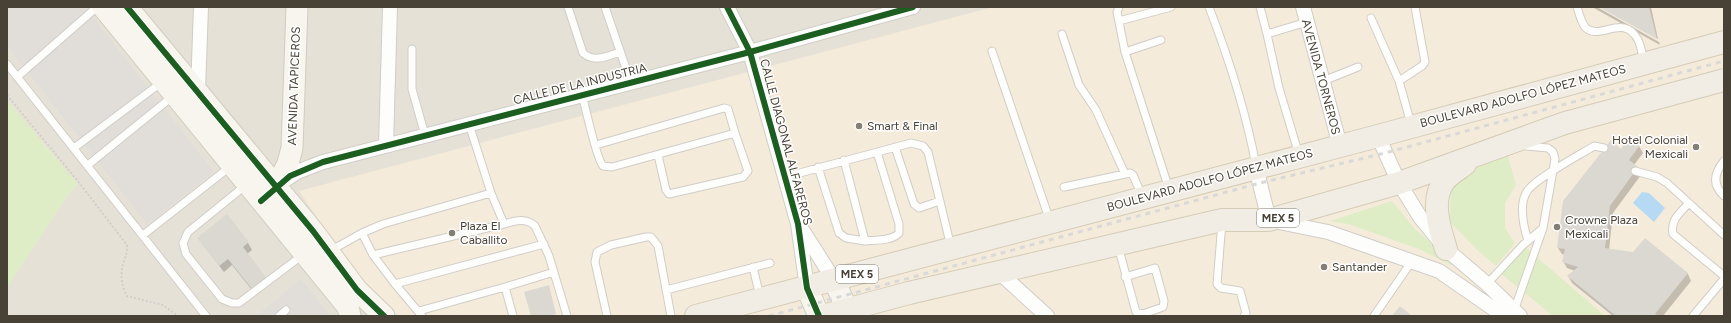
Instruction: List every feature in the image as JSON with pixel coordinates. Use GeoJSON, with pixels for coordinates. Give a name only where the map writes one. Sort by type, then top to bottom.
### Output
{"type":"FeatureCollection","features":[{"type":"Feature","properties":{"kind":"main road","name":"BOULEVARD ADOLFO LÓPEZ MATEOS"},"geometry":{"type":"LineString","coordinates":[[696,316],[1300,157],[1724,42]]}},
{"type":"Feature","properties":{"kind":"main road","name":"MEX 5"},"geometry":{"type":"LineString","coordinates":[[823,316],[849,313],[910,294],[1222,220],[1269,220],[1399,183],[1565,123],[1724,80]]}},
{"type":"Feature","properties":{"kind":"main road"},"geometry":{"type":"LineString","coordinates":[[1446,249],[1439,230],[1437,212],[1440,189],[1446,179],[1477,155]]}},
{"type":"Feature","properties":{"kind":"main road"},"geometry":{"type":"LineString","coordinates":[[894,316],[910,294]]}},
{"type":"Feature","properties":{"kind":"street"},"geometry":{"type":"LineString","coordinates":[[103,7],[233,164],[255,177],[277,186],[357,290],[384,316]]}},
{"type":"Feature","properties":{"kind":"street"},"geometry":{"type":"LineString","coordinates":[[127,7],[198,90],[255,177],[261,201],[348,307],[350,316]]}},
{"type":"Feature","properties":{"kind":"street"},"geometry":{"type":"LineString","coordinates":[[198,90],[201,7]]}},
{"type":"Feature","properties":{"kind":"street","name":"AVENIDA TAPICEROS"},"geometry":{"type":"LineString","coordinates":[[277,186],[288,163],[292,148],[297,7]]}},
{"type":"Feature","properties":{"kind":"street"},"geometry":{"type":"LineString","coordinates":[[386,145],[390,7]]}},
{"type":"Feature","properties":{"kind":"street","name":"CALLE DIAGONAL ALFAREROS"},"geometry":{"type":"LineString","coordinates":[[727,7],[750,52],[798,224],[807,288]]}},
{"type":"Feature","properties":{"kind":"street","name":"CALLE DE LA INDUSTRIA"},"geometry":{"type":"LineString","coordinates":[[261,201],[277,186],[297,172],[322,162],[750,52],[913,7]]}},
{"type":"Feature","properties":{"kind":"street","name":"AVENIDA TORNEROS"},"geometry":{"type":"LineString","coordinates":[[1303,7],[1340,146]]}},
{"type":"Feature","properties":{"kind":"street"},"geometry":{"type":"LineString","coordinates":[[1378,136],[1399,183],[1420,217],[1446,249],[1487,284],[1513,315]]}},
{"type":"Feature","properties":{"kind":"street"},"geometry":{"type":"LineString","coordinates":[[1256,168],[1269,220],[1328,232],[1439,271],[1513,315]]}},
{"type":"Feature","properties":{"kind":"street","name":"CALLE DIAGONAL ALFAREROS"},"geometry":{"type":"LineString","coordinates":[[798,224],[834,280]]}},
{"type":"Feature","properties":{"kind":"street"},"geometry":{"type":"LineString","coordinates":[[1000,273],[1046,316]]}},
{"type":"Feature","properties":{"kind":"street"},"geometry":{"type":"LineString","coordinates":[[834,280],[849,313]]}},
{"type":"Feature","properties":{"kind":"street"},"geometry":{"type":"LineString","coordinates":[[807,288],[819,316]]}},
{"type":"Feature","properties":{"kind":"lane"},"geometry":{"type":"LineString","coordinates":[[17,77],[97,7]]}},
{"type":"Feature","properties":{"kind":"lane"},"geometry":{"type":"LineString","coordinates":[[568,7],[583,54],[588,58],[595,59],[620,52]]}},
{"type":"Feature","properties":{"kind":"lane"},"geometry":{"type":"LineString","coordinates":[[605,7],[631,83]]}},
{"type":"Feature","properties":{"kind":"lane"},"geometry":{"type":"LineString","coordinates":[[1119,7],[1117,12],[1125,52],[1170,191]]}},
{"type":"Feature","properties":{"kind":"lane"},"geometry":{"type":"LineString","coordinates":[[1119,21],[1171,7]]}},
{"type":"Feature","properties":{"kind":"lane"},"geometry":{"type":"LineString","coordinates":[[1209,7],[1227,52],[1250,134],[1256,168]]}},
{"type":"Feature","properties":{"kind":"lane"},"geometry":{"type":"LineString","coordinates":[[1260,7],[1279,88],[1300,157]]}},
{"type":"Feature","properties":{"kind":"lane"},"geometry":{"type":"LineString","coordinates":[[1399,81],[1422,66],[1425,62],[1415,7]]}},
{"type":"Feature","properties":{"kind":"lane"},"geometry":{"type":"LineString","coordinates":[[1577,7],[1583,24],[1588,29],[1597,31],[1625,27],[1632,32],[1639,41],[1645,63]]}},
{"type":"Feature","properties":{"kind":"lane"},"geometry":{"type":"LineString","coordinates":[[1371,18],[1399,81],[1412,126]]}},
{"type":"Feature","properties":{"kind":"lane"},"geometry":{"type":"LineString","coordinates":[[1266,34],[1307,22]]}},
{"type":"Feature","properties":{"kind":"lane"},"geometry":{"type":"LineString","coordinates":[[1062,34],[1079,85],[1096,110],[1125,174]]}},
{"type":"Feature","properties":{"kind":"lane"},"geometry":{"type":"LineString","coordinates":[[1125,52],[1161,40]]}},
{"type":"Feature","properties":{"kind":"lane"},"geometry":{"type":"LineString","coordinates":[[412,49],[412,89],[425,135]]}},
{"type":"Feature","properties":{"kind":"lane"},"geometry":{"type":"LineString","coordinates":[[992,51],[1050,223]]}},
{"type":"Feature","properties":{"kind":"lane"},"geometry":{"type":"LineString","coordinates":[[7,64],[206,316]]}},
{"type":"Feature","properties":{"kind":"lane"},"geometry":{"type":"LineString","coordinates":[[1323,82],[1358,67]]}},
{"type":"Feature","properties":{"kind":"lane"},"geometry":{"type":"LineString","coordinates":[[74,148],[169,88]]}},
{"type":"Feature","properties":{"kind":"lane"},"geometry":{"type":"LineString","coordinates":[[88,165],[169,88]]}},
{"type":"Feature","properties":{"kind":"lane"},"geometry":{"type":"LineString","coordinates":[[582,95],[601,163],[607,167],[658,155],[735,133]]}},
{"type":"Feature","properties":{"kind":"lane"},"geometry":{"type":"LineString","coordinates":[[596,145],[724,108],[728,110],[748,170],[743,177],[669,194],[666,190],[658,155]]}},
{"type":"Feature","properties":{"kind":"lane"},"geometry":{"type":"LineString","coordinates":[[469,124],[491,193],[504,224]]}},
{"type":"Feature","properties":{"kind":"lane"},"geometry":{"type":"LineString","coordinates":[[785,177],[911,143],[923,146],[928,152],[952,249]]}},
{"type":"Feature","properties":{"kind":"lane"},"geometry":{"type":"LineString","coordinates":[[1500,146],[1534,146],[1548,148],[1553,152],[1554,156],[1543,228],[1513,315]]}},
{"type":"Feature","properties":{"kind":"lane"},"geometry":{"type":"LineString","coordinates":[[1528,241],[1524,229],[1523,210],[1527,191],[1594,146],[1604,148]]}},
{"type":"Feature","properties":{"kind":"lane"},"geometry":{"type":"LineString","coordinates":[[894,147],[914,204],[919,208],[924,208],[940,201]]}},
{"type":"Feature","properties":{"kind":"lane"},"geometry":{"type":"LineString","coordinates":[[818,167],[839,233],[846,238],[865,241],[897,236],[899,233],[899,224],[877,152]]}},
{"type":"Feature","properties":{"kind":"lane"},"geometry":{"type":"LineString","coordinates":[[844,160],[865,241]]}},
{"type":"Feature","properties":{"kind":"lane"},"geometry":{"type":"LineString","coordinates":[[1724,161],[1718,168],[1715,179],[1719,191],[1724,196]]}},
{"type":"Feature","properties":{"kind":"lane"},"geometry":{"type":"LineString","coordinates":[[143,235],[233,164]]}},
{"type":"Feature","properties":{"kind":"lane"},"geometry":{"type":"LineString","coordinates":[[1635,171],[1657,177],[1667,183],[1688,204],[1724,235]]}},
{"type":"Feature","properties":{"kind":"lane"},"geometry":{"type":"LineString","coordinates":[[1064,187],[1125,174],[1133,175],[1143,198]]}},
{"type":"Feature","properties":{"kind":"lane"},"geometry":{"type":"LineString","coordinates":[[255,177],[188,232],[184,238],[183,248],[186,254],[226,302],[239,303],[305,253]]}},
{"type":"Feature","properties":{"kind":"lane"},"geometry":{"type":"LineString","coordinates":[[329,252],[362,233],[383,224],[491,193]]}},
{"type":"Feature","properties":{"kind":"lane"},"geometry":{"type":"LineString","coordinates":[[1688,204],[1674,219],[1672,227],[1674,234],[1724,277],[1693,316]]}},
{"type":"Feature","properties":{"kind":"lane"},"geometry":{"type":"LineString","coordinates":[[373,255],[519,220],[531,222],[540,234],[544,244],[567,316]]}},
{"type":"Feature","properties":{"kind":"lane"},"geometry":{"type":"LineString","coordinates":[[1222,220],[1216,284],[1221,288],[1240,291],[1246,313],[1244,316]]}},
{"type":"Feature","properties":{"kind":"lane"},"geometry":{"type":"LineString","coordinates":[[1487,284],[1528,241],[1543,228]]}},
{"type":"Feature","properties":{"kind":"lane"},"geometry":{"type":"LineString","coordinates":[[362,233],[373,255],[395,284],[421,314],[554,272]]}},
{"type":"Feature","properties":{"kind":"lane"},"geometry":{"type":"LineString","coordinates":[[607,316],[595,262],[597,252],[602,249],[642,237],[651,238],[658,246],[671,316]]}},
{"type":"Feature","properties":{"kind":"lane"},"geometry":{"type":"LineString","coordinates":[[395,284],[544,244]]}},
{"type":"Feature","properties":{"kind":"lane"},"geometry":{"type":"LineString","coordinates":[[1118,244],[1125,277],[1136,312],[1143,314],[1163,308],[1164,301],[1156,268],[1125,277]]}},
{"type":"Feature","properties":{"kind":"lane"},"geometry":{"type":"LineString","coordinates":[[1374,316],[1412,261]]}},
{"type":"Feature","properties":{"kind":"lane"},"geometry":{"type":"LineString","coordinates":[[666,290],[770,263]]}},
{"type":"Feature","properties":{"kind":"lane"},"geometry":{"type":"LineString","coordinates":[[753,267],[760,300]]}},
{"type":"Feature","properties":{"kind":"lane"},"geometry":{"type":"LineString","coordinates":[[504,287],[513,316]]}},
{"type":"Feature","properties":{"kind":"lane"},"geometry":{"type":"LineString","coordinates":[[279,316],[286,310]]}},
{"type":"Feature","properties":{"kind":"path"},"geometry":{"type":"LineString","coordinates":[[7,95],[127,245],[128,250],[123,263],[121,277],[123,290],[127,296],[163,305],[178,316]]}},
{"type":"Feature","properties":{"kind":"shaded area"},"geometry":{"type":"Polygon","coordinates":[[[7,7],[1724,7],[1724,316],[7,316],[7,7]]]}},
{"type":"Feature","properties":{"kind":"shaded area"},"geometry":{"type":"Polygon","coordinates":[[[7,7],[85,7],[214,172],[147,224],[7,46],[7,7]]]}},
{"type":"Feature","properties":{"kind":"shaded area"},"geometry":{"type":"Polygon","coordinates":[[[993,7],[1724,7],[1724,316],[384,316],[299,191],[993,7]]]}},
{"type":"Feature","properties":{"kind":"shaded area"},"geometry":{"type":"Polygon","coordinates":[[[301,279],[331,316],[256,316],[301,279]]]}},
{"type":"Feature","properties":{"kind":"green space"},"geometry":{"type":"Polygon","coordinates":[[[7,100],[78,184],[66,198],[7,288],[7,100]]]}},
{"type":"Feature","properties":{"kind":"green space"},"geometry":{"type":"Polygon","coordinates":[[[1508,156],[1516,185],[1505,203],[1505,228],[1515,243],[1496,266],[1476,249],[1450,222],[1451,177],[1508,156]]]}},
{"type":"Feature","properties":{"kind":"green space"},"geometry":{"type":"Polygon","coordinates":[[[1392,201],[1415,229],[1465,272],[1419,249],[1348,224],[1330,221],[1392,201]]]}},
{"type":"Feature","properties":{"kind":"green space"},"geometry":{"type":"Polygon","coordinates":[[[1524,246],[1605,316],[1553,316],[1499,272],[1524,246]]]}},
{"type":"Feature","properties":{"kind":"water"},"geometry":{"type":"Polygon","coordinates":[[[1642,192],[1649,193],[1665,208],[1654,222],[1633,203],[1642,192]]]}},
{"type":"Feature","properties":{"kind":"building"},"geometry":{"type":"Polygon","coordinates":[[[1599,7],[1649,7],[1657,39],[1599,7]]]}},
{"type":"Feature","properties":{"kind":"building"},"geometry":{"type":"Polygon","coordinates":[[[1630,137],[1640,145],[1629,160],[1638,167],[1610,206],[1605,248],[1633,252],[1645,238],[1688,273],[1655,314],[1659,316],[1616,316],[1567,276],[1578,267],[1562,262],[1565,249],[1557,248],[1563,201],[1611,140],[1621,149],[1630,137]]]}},
{"type":"Feature","properties":{"kind":"building"},"geometry":{"type":"Polygon","coordinates":[[[227,214],[249,242],[243,247],[266,277],[252,289],[228,259],[219,266],[197,238],[227,214]]]}},
{"type":"Feature","properties":{"kind":"building"},"geometry":{"type":"Polygon","coordinates":[[[549,285],[556,314],[549,316],[531,316],[524,292],[549,285]]]}},
{"type":"Feature","properties":{"kind":"building"},"geometry":{"type":"Polygon","coordinates":[[[1400,306],[1412,316],[1392,316],[1400,306]]]}},
{"type":"Feature","properties":{"kind":"railway"},"geometry":{"type":"LineString","coordinates":[[769,316],[1260,183],[1385,153],[1724,61]]}},
{"type":"Feature","properties":{"kind":"cycle path"},"geometry":{"type":"LineString","coordinates":[[127,7],[313,231],[357,290],[384,316]]}},
{"type":"Feature","properties":{"kind":"cycle path"},"geometry":{"type":"LineString","coordinates":[[727,7],[750,52],[798,224],[807,288],[819,316]]}},
{"type":"Feature","properties":{"kind":"cycle path"},"geometry":{"type":"LineString","coordinates":[[261,201],[290,176],[323,162],[750,52],[913,7]]}},
{"type":"Feature","properties":{"kind":"place","name":"Smart & Final"},"geometry":{"type":"Point","coordinates":[859,126]}},
{"type":"Feature","properties":{"kind":"place","name":"Hotel Colonial Mexicali"},"geometry":{"type":"Point","coordinates":[1696,147]}},
{"type":"Feature","properties":{"kind":"place","name":"Crowne Plaza Mexicali"},"geometry":{"type":"Point","coordinates":[1557,227]}},
{"type":"Feature","properties":{"kind":"place","name":"Plaza El Caballito"},"geometry":{"type":"Point","coordinates":[452,233]}},
{"type":"Feature","properties":{"kind":"place","name":"Santander"},"geometry":{"type":"Point","coordinates":[1324,267]}}]}
